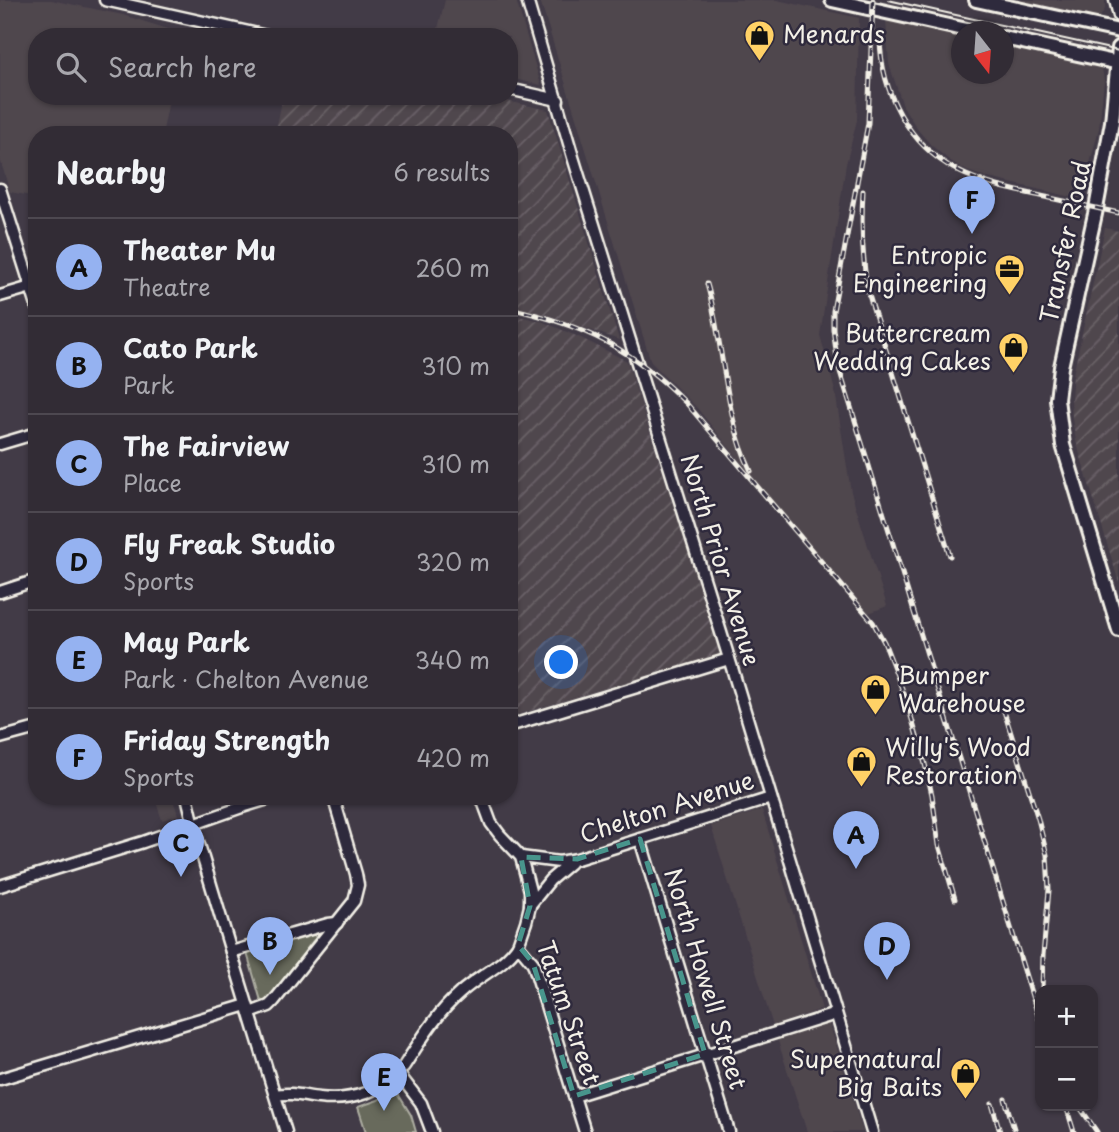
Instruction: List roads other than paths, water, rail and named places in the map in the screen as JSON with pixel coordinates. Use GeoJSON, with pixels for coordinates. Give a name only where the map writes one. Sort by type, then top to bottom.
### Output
{"type":"FeatureCollection","features":[{"type":"Feature","properties":{"kind":"main road"},"geometry":{"type":"LineString","coordinates":[[832,0],[951,26]]}},
{"type":"Feature","properties":{"kind":"main road"},"geometry":{"type":"LineString","coordinates":[[975,0],[1119,31]]}},
{"type":"Feature","properties":{"kind":"main road"},"geometry":{"type":"LineString","coordinates":[[1014,39],[1118,63]]}},
{"type":"Feature","properties":{"kind":"main road","name":"Transfer Road"},"geometry":{"type":"LineString","coordinates":[[1119,47],[1109,136],[1095,214],[1061,367],[1057,399],[1063,445],[1119,630]]}},
{"type":"Feature","properties":{"kind":"street"},"geometry":{"type":"LineString","coordinates":[[105,0],[231,28]]}},
{"type":"Feature","properties":{"kind":"street","name":"North Prior Avenue"},"geometry":{"type":"LineString","coordinates":[[527,0],[872,1132]]}},
{"type":"Feature","properties":{"kind":"street"},"geometry":{"type":"LineString","coordinates":[[1115,0],[1119,16]]}},
{"type":"Feature","properties":{"kind":"street"},"geometry":{"type":"LineString","coordinates":[[518,91],[558,100]]}},
{"type":"Feature","properties":{"kind":"street"},"geometry":{"type":"LineString","coordinates":[[0,188],[28,277]]}},
{"type":"Feature","properties":{"kind":"street"},"geometry":{"type":"LineString","coordinates":[[0,296],[28,288]]}},
{"type":"Feature","properties":{"kind":"street"},"geometry":{"type":"LineString","coordinates":[[0,444],[28,436]]}},
{"type":"Feature","properties":{"kind":"street"},"geometry":{"type":"LineString","coordinates":[[0,592],[28,583]]}},
{"type":"Feature","properties":{"kind":"street"},"geometry":{"type":"LineString","coordinates":[[518,723],[729,659]]}},
{"type":"Feature","properties":{"kind":"street"},"geometry":{"type":"LineString","coordinates":[[0,738],[28,730]]}},
{"type":"Feature","properties":{"kind":"street","name":"Chelton Avenue"},"geometry":{"type":"LineString","coordinates":[[521,857],[559,862],[577,859],[771,798]]}},
{"type":"Feature","properties":{"kind":"street"},"geometry":{"type":"LineString","coordinates":[[189,805],[286,1132]]}},
{"type":"Feature","properties":{"kind":"street"},"geometry":{"type":"LineString","coordinates":[[0,886],[143,842],[249,805]]}},
{"type":"Feature","properties":{"kind":"street"},"geometry":{"type":"LineString","coordinates":[[0,1080],[249,1009],[269,1006],[354,901],[358,885],[335,805]]}},
{"type":"Feature","properties":{"kind":"street","name":"Tatum Street"},"geometry":{"type":"LineString","coordinates":[[484,805],[491,823],[521,857],[530,891],[530,906],[518,945],[533,962],[585,1132]]}},
{"type":"Feature","properties":{"kind":"street","name":"North Howell Street"},"geometry":{"type":"LineString","coordinates":[[640,839],[729,1132]]}},
{"type":"Feature","properties":{"kind":"street","name":"Chelton Avenue"},"geometry":{"type":"LineString","coordinates":[[530,906],[550,880],[577,859]]}},
{"type":"Feature","properties":{"kind":"street"},"geometry":{"type":"LineString","coordinates":[[231,952],[337,923]]}},
{"type":"Feature","properties":{"kind":"street"},"geometry":{"type":"LineString","coordinates":[[275,1095],[288,1093],[320,1098],[354,1098],[380,1086],[398,1073],[447,1004],[505,959],[518,945]]}},
{"type":"Feature","properties":{"kind":"street"},"geometry":{"type":"LineString","coordinates":[[574,1096],[836,1014]]}},
{"type":"Feature","properties":{"kind":"street"},"geometry":{"type":"LineString","coordinates":[[398,1073],[421,1103],[432,1132]]}},
{"type":"Feature","properties":{"kind":"tram line"},"geometry":{"type":"LineString","coordinates":[[888,0],[1119,51]]}},
{"type":"Feature","properties":{"kind":"railway"},"geometry":{"type":"LineString","coordinates":[[873,0],[868,123],[833,311],[838,365],[1035,1006]]}},
{"type":"Feature","properties":{"kind":"railway"},"geometry":{"type":"LineString","coordinates":[[880,38],[892,97],[912,132],[940,160],[958,171],[992,184],[1119,213]]}},
{"type":"Feature","properties":{"kind":"railway"},"geometry":{"type":"LineString","coordinates":[[863,191],[862,242],[868,292],[950,556]]}},
{"type":"Feature","properties":{"kind":"railway"},"geometry":{"type":"LineString","coordinates":[[707,284],[735,427],[751,471]]}},
{"type":"Feature","properties":{"kind":"railway"},"geometry":{"type":"LineString","coordinates":[[518,310],[561,322],[606,342],[647,368],[667,385],[687,404],[873,622],[884,642],[906,699],[925,764],[939,845],[955,899]]}},
{"type":"Feature","properties":{"kind":"railway"},"geometry":{"type":"LineString","coordinates":[[1003,708],[1047,855],[1049,890],[1042,985]]}},
{"type":"Feature","properties":{"kind":"railway"},"geometry":{"type":"LineString","coordinates":[[1005,1099],[1015,1132]]}},
{"type":"Feature","properties":{"kind":"railway"},"geometry":{"type":"LineString","coordinates":[[992,1104],[1000,1132]]}},
{"type":"Feature","properties":{"kind":"railway"},"geometry":{"type":"LineString","coordinates":[[1068,1111],[1074,1132]]}},
{"type":"Feature","properties":{"kind":"railway"},"geometry":{"type":"LineString","coordinates":[[1082,1111],[1097,1132]]}},
{"type":"Feature","properties":{"kind":"place","name":"Menards"},"geometry":{"type":"Point","coordinates":[760,62]}},
{"type":"Feature","properties":{"kind":"place","name":"Friday Strength"},"geometry":{"type":"Point","coordinates":[972,234]}},
{"type":"Feature","properties":{"kind":"place","name":"Entropic Engineering"},"geometry":{"type":"Point","coordinates":[1010,297]}},
{"type":"Feature","properties":{"kind":"place","name":"Buttercream Wedding Cakes"},"geometry":{"type":"Point","coordinates":[1014,375]}},
{"type":"Feature","properties":{"kind":"place","name":"Bumper Warehouse"},"geometry":{"type":"Point","coordinates":[875,717]}},
{"type":"Feature","properties":{"kind":"place","name":"Willy's Wood Restoration"},"geometry":{"type":"Point","coordinates":[862,789]}},
{"type":"Feature","properties":{"kind":"place","name":"Theater Mu"},"geometry":{"type":"Point","coordinates":[856,869]}},
{"type":"Feature","properties":{"kind":"place","name":"The Fairview"},"geometry":{"type":"Point","coordinates":[181,877]}},
{"type":"Feature","properties":{"kind":"place","name":"Cato Park"},"geometry":{"type":"Point","coordinates":[270,975]}},
{"type":"Feature","properties":{"kind":"place","name":"Fly Freak Studio"},"geometry":{"type":"Point","coordinates":[887,980]}},
{"type":"Feature","properties":{"kind":"place","name":"Supernatural Big Baits"},"geometry":{"type":"Point","coordinates":[965,1101]}},
{"type":"Feature","properties":{"kind":"place","name":"May Park"},"geometry":{"type":"Point","coordinates":[384,1111]}}]}
